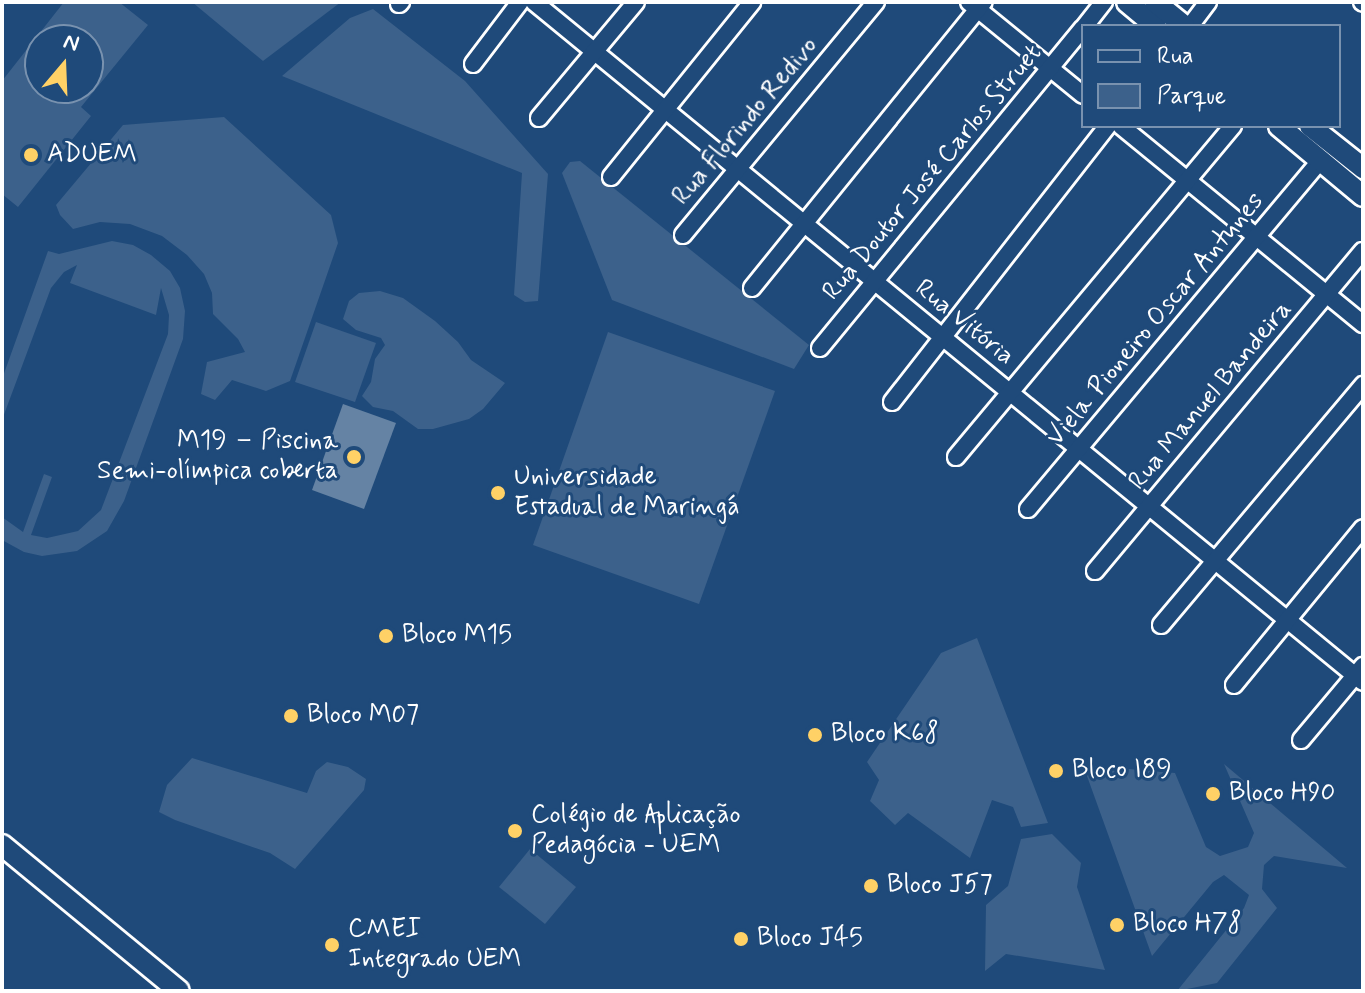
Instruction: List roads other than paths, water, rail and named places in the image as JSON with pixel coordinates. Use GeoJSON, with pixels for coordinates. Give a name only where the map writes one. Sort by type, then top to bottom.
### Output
{"type":"FeatureCollection","features":[{"type":"Feature","properties":{"kind":"main road"},"geometry":{"type":"LineString","coordinates":[[1127,2],[1154,24]]}},
{"type":"Feature","properties":{"kind":"main road"},"geometry":{"type":"LineString","coordinates":[[1155,2],[1184,24]]}},
{"type":"Feature","properties":{"kind":"main road"},"geometry":{"type":"LineString","coordinates":[[1281,128],[1363,196]]}},
{"type":"Feature","properties":{"kind":"main road"},"geometry":{"type":"LineString","coordinates":[[1313,128],[1363,168]]}},
{"type":"Feature","properties":{"kind":"main road"},"geometry":{"type":"LineString","coordinates":[[2,845],[179,991]]}},
{"type":"Feature","properties":{"kind":"street"},"geometry":{"type":"LineString","coordinates":[[473,64],[520,2]]}},
{"type":"Feature","properties":{"kind":"street","name":"Rua Vitória"},"geometry":{"type":"LineString","coordinates":[[534,2],[1287,620],[1360,674]]}},
{"type":"Feature","properties":{"kind":"street"},"geometry":{"type":"LineString","coordinates":[[539,118],[636,2]]}},
{"type":"Feature","properties":{"kind":"street"},"geometry":{"type":"LineString","coordinates":[[611,177],[752,2]]}},
{"type":"Feature","properties":{"kind":"street","name":"Rua Florindo Redivo"},"geometry":{"type":"LineString","coordinates":[[683,235],[876,2]]}},
{"type":"Feature","properties":{"kind":"street","name":"Rua Doutor José Carlos Struet"},"geometry":{"type":"LineString","coordinates":[[1086,24],[1104,2]]}},
{"type":"Feature","properties":{"kind":"street"},"geometry":{"type":"LineString","coordinates":[[1189,24],[1208,2]]}},
{"type":"Feature","properties":{"kind":"street"},"geometry":{"type":"LineString","coordinates":[[752,288],[977,4],[1081,93]]}},
{"type":"Feature","properties":{"kind":"street","name":"Rua Doutor José Carlos Struet"},"geometry":{"type":"LineString","coordinates":[[820,348],[1081,31]]}},
{"type":"Feature","properties":{"kind":"street"},"geometry":{"type":"LineString","coordinates":[[892,402],[1106,128]]}},
{"type":"Feature","properties":{"kind":"street"},"geometry":{"type":"LineString","coordinates":[[1123,128],[1363,324]]}},
{"type":"Feature","properties":{"kind":"street"},"geometry":{"type":"LineString","coordinates":[[956,457],[1012,394],[1231,128]]}},
{"type":"Feature","properties":{"kind":"street","name":"Viela Pioneiro Oscar Antunes"},"geometry":{"type":"LineString","coordinates":[[1028,509],[1321,160]]}},
{"type":"Feature","properties":{"kind":"street","name":"Rua Manuel Bandeira"},"geometry":{"type":"LineString","coordinates":[[1095,571],[1363,251]]}},
{"type":"Feature","properties":{"kind":"street"},"geometry":{"type":"LineString","coordinates":[[1161,625],[1363,385]]}},
{"type":"Feature","properties":{"kind":"street"},"geometry":{"type":"LineString","coordinates":[[1234,685],[1363,528]]}},
{"type":"Feature","properties":{"kind":"street"},"geometry":{"type":"LineString","coordinates":[[1301,740],[1360,674]]}},
{"type":"Feature","properties":{"kind":"place","name":"ADUEM"},"geometry":{"type":"Point","coordinates":[31,155]}},
{"type":"Feature","properties":{"kind":"place","name":"M19 – Piscina Semi-olímpica coberta"},"geometry":{"type":"Point","coordinates":[354,457]}},
{"type":"Feature","properties":{"kind":"place","name":"Universidade Estadual de Maringá"},"geometry":{"type":"Point","coordinates":[498,493]}},
{"type":"Feature","properties":{"kind":"place","name":"Bloco M15"},"geometry":{"type":"Point","coordinates":[386,636]}},
{"type":"Feature","properties":{"kind":"place","name":"Bloco M07"},"geometry":{"type":"Point","coordinates":[291,716]}},
{"type":"Feature","properties":{"kind":"place","name":"Bloco K68"},"geometry":{"type":"Point","coordinates":[815,735]}},
{"type":"Feature","properties":{"kind":"place","name":"Bloco I89"},"geometry":{"type":"Point","coordinates":[1056,771]}},
{"type":"Feature","properties":{"kind":"place","name":"Bloco H90"},"geometry":{"type":"Point","coordinates":[1213,794]}},
{"type":"Feature","properties":{"kind":"place","name":"Colégio de Aplicação Pedagócia - UEM"},"geometry":{"type":"Point","coordinates":[515,831]}},
{"type":"Feature","properties":{"kind":"place","name":"Bloco J57"},"geometry":{"type":"Point","coordinates":[871,886]}},
{"type":"Feature","properties":{"kind":"place","name":"Bloco H78"},"geometry":{"type":"Point","coordinates":[1117,925]}},
{"type":"Feature","properties":{"kind":"place","name":"Bloco J45"},"geometry":{"type":"Point","coordinates":[741,939]}},
{"type":"Feature","properties":{"kind":"place","name":"CMEI Integrado UEM"},"geometry":{"type":"Point","coordinates":[332,945]}}]}
